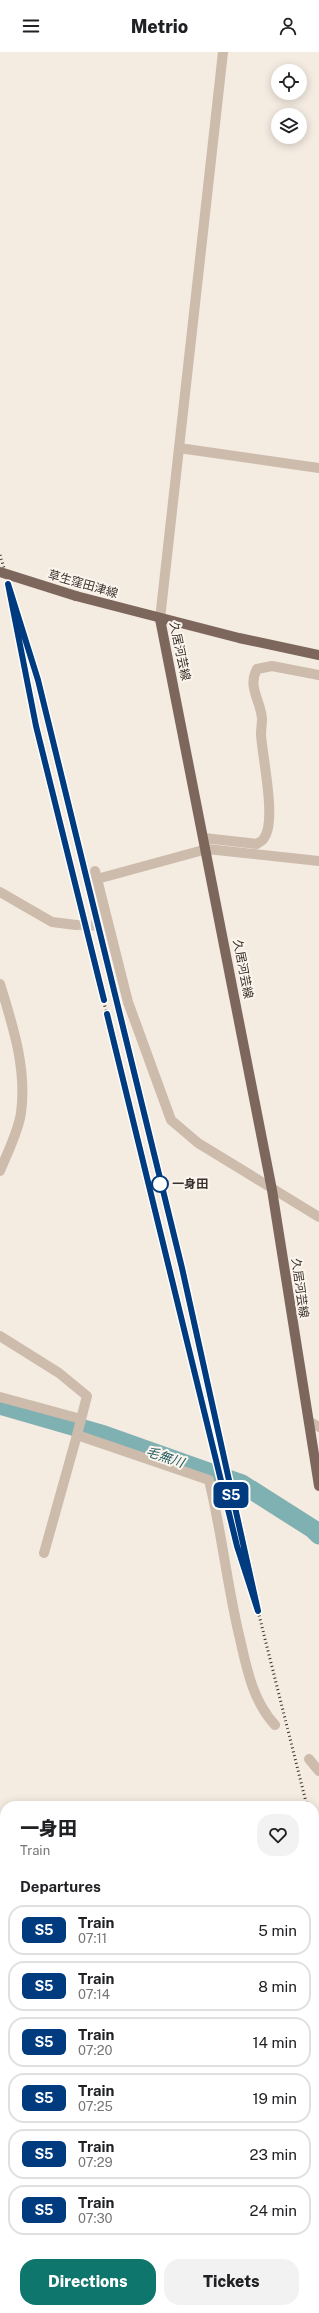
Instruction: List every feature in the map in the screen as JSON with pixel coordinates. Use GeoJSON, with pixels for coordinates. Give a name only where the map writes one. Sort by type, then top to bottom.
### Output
{"type":"FeatureCollection","features":[{"type":"Feature","properties":{"kind":"main road","name":"草生窪田津線"},"geometry":{"type":"LineString","coordinates":[[0,572],[76,596],[160,619]]}},
{"type":"Feature","properties":{"kind":"main road","name":"久居河芸線"},"geometry":{"type":"LineString","coordinates":[[319,655],[160,619],[207,849],[272,1190],[296,1349],[310,1422],[319,1486]]}},
{"type":"Feature","properties":{"kind":"street"},"geometry":{"type":"LineString","coordinates":[[160,619],[223,52]]}},
{"type":"Feature","properties":{"kind":"street"},"geometry":{"type":"LineString","coordinates":[[179,448],[319,468]]}},
{"type":"Feature","properties":{"kind":"street"},"geometry":{"type":"LineString","coordinates":[[204,838],[257,844],[264,839],[267,831],[269,793],[261,734],[262,718],[252,678],[257,669],[272,666],[319,675]]}},
{"type":"Feature","properties":{"kind":"street"},"geometry":{"type":"LineString","coordinates":[[319,861],[207,849],[96,875],[128,1002],[171,1120],[198,1144],[319,1217]]}},
{"type":"Feature","properties":{"kind":"street"},"geometry":{"type":"LineString","coordinates":[[0,892],[52,922],[76,925]]}},
{"type":"Feature","properties":{"kind":"street"},"geometry":{"type":"LineString","coordinates":[[0,984],[18,1048],[22,1103],[19,1121],[0,1171]]}},
{"type":"Feature","properties":{"kind":"street"},"geometry":{"type":"LineString","coordinates":[[0,1336],[59,1373],[82,1390],[87,1396],[88,1401],[81,1420],[44,1553]]}},
{"type":"Feature","properties":{"kind":"street"},"geometry":{"type":"LineString","coordinates":[[0,1397],[81,1420]]}},
{"type":"Feature","properties":{"kind":"street"},"geometry":{"type":"LineString","coordinates":[[310,1422],[319,1427]]}},
{"type":"Feature","properties":{"kind":"street"},"geometry":{"type":"LineString","coordinates":[[77,1434],[209,1480],[217,1512],[231,1603],[250,1683],[264,1713],[275,1725]]}},
{"type":"Feature","properties":{"kind":"street"},"geometry":{"type":"LineString","coordinates":[[309,1759],[319,1771]]}},
{"type":"Feature","properties":{"kind":"waterway","name":"毛無川"},"geometry":{"type":"LineString","coordinates":[[0,1405],[104,1435],[242,1484],[313,1529],[319,1535]]}},
{"type":"Feature","properties":{"kind":"tunnel"},"geometry":{"type":"LineString","coordinates":[[76,925],[109,926]]}},
{"type":"Feature","properties":{"kind":"railway"},"geometry":{"type":"LineString","coordinates":[[0,555],[38,680],[182,1268],[258,1611],[306,1801]]}},
{"type":"Feature","properties":{"kind":"railway"},"geometry":{"type":"LineString","coordinates":[[16,628],[36,726],[227,1503]]}},
{"type":"Feature","properties":{"kind":"train","name":"S5"},"geometry":{"type":"LineString","coordinates":[[104,1000],[36,726],[8,584],[38,680],[144,1112],[160,1184],[182,1268],[207,1375],[224,1460],[258,1611],[237,1546],[218,1461],[208,1426],[107,1014]]}},
{"type":"Feature","properties":{"kind":"place","name":"一身田"},"geometry":{"type":"Point","coordinates":[160,1184]}}]}
